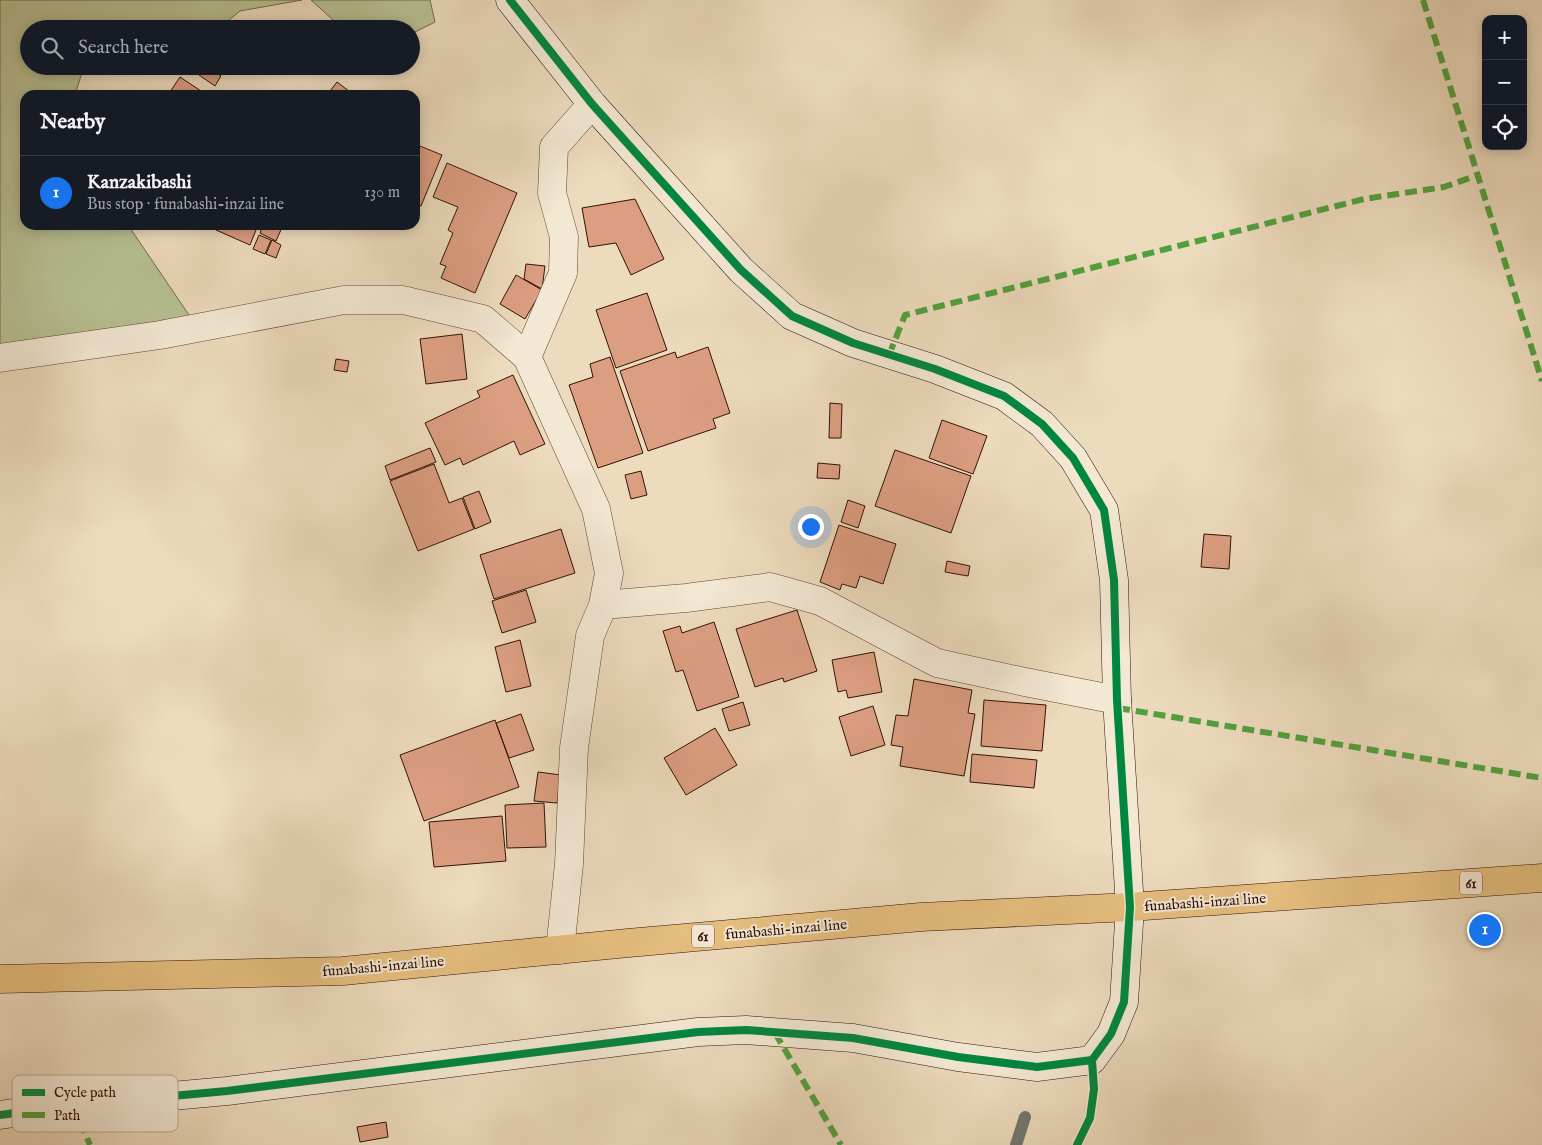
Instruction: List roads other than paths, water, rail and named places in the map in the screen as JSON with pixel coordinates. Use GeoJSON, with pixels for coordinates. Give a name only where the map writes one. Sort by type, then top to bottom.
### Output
{"type":"FeatureCollection","features":[{"type":"Feature","properties":{"kind":"main road","name":"funabashi-inzai line"},"geometry":{"type":"LineString","coordinates":[[0,979],[343,971],[921,918],[1130,907],[1542,878]]}},
{"type":"Feature","properties":{"kind":"street"},"geometry":{"type":"LineString","coordinates":[[178,1095],[717,1031],[746,1030],[854,1038],[958,1057],[1037,1068],[1092,1060],[1111,1034],[1124,1002],[1130,907],[1117,700],[1114,580],[1104,510],[1073,458],[1042,424],[1004,396],[935,369],[853,344],[792,316],[740,270],[592,104],[510,0]]}},
{"type":"Feature","properties":{"kind":"street"},"geometry":{"type":"LineString","coordinates":[[527,357],[564,273],[564,237],[552,194],[554,147],[592,104]]}},
{"type":"Feature","properties":{"kind":"street"},"geometry":{"type":"LineString","coordinates":[[0,358],[160,335],[344,300],[402,300],[483,319],[527,357],[596,509],[609,573],[603,605],[590,636],[574,748],[569,864],[560,950]]}},
{"type":"Feature","properties":{"kind":"street"},"geometry":{"type":"LineString","coordinates":[[603,605],[686,598],[770,587],[820,601],[937,662],[1117,700]]}},
{"type":"Feature","properties":{"kind":"waterway"},"geometry":{"type":"LineString","coordinates":[[1016,1145],[1025,1117]]}},
{"type":"Feature","properties":{"kind":"place","name":"Kanzakibashi"},"geometry":{"type":"Point","coordinates":[1485,930]}}]}
